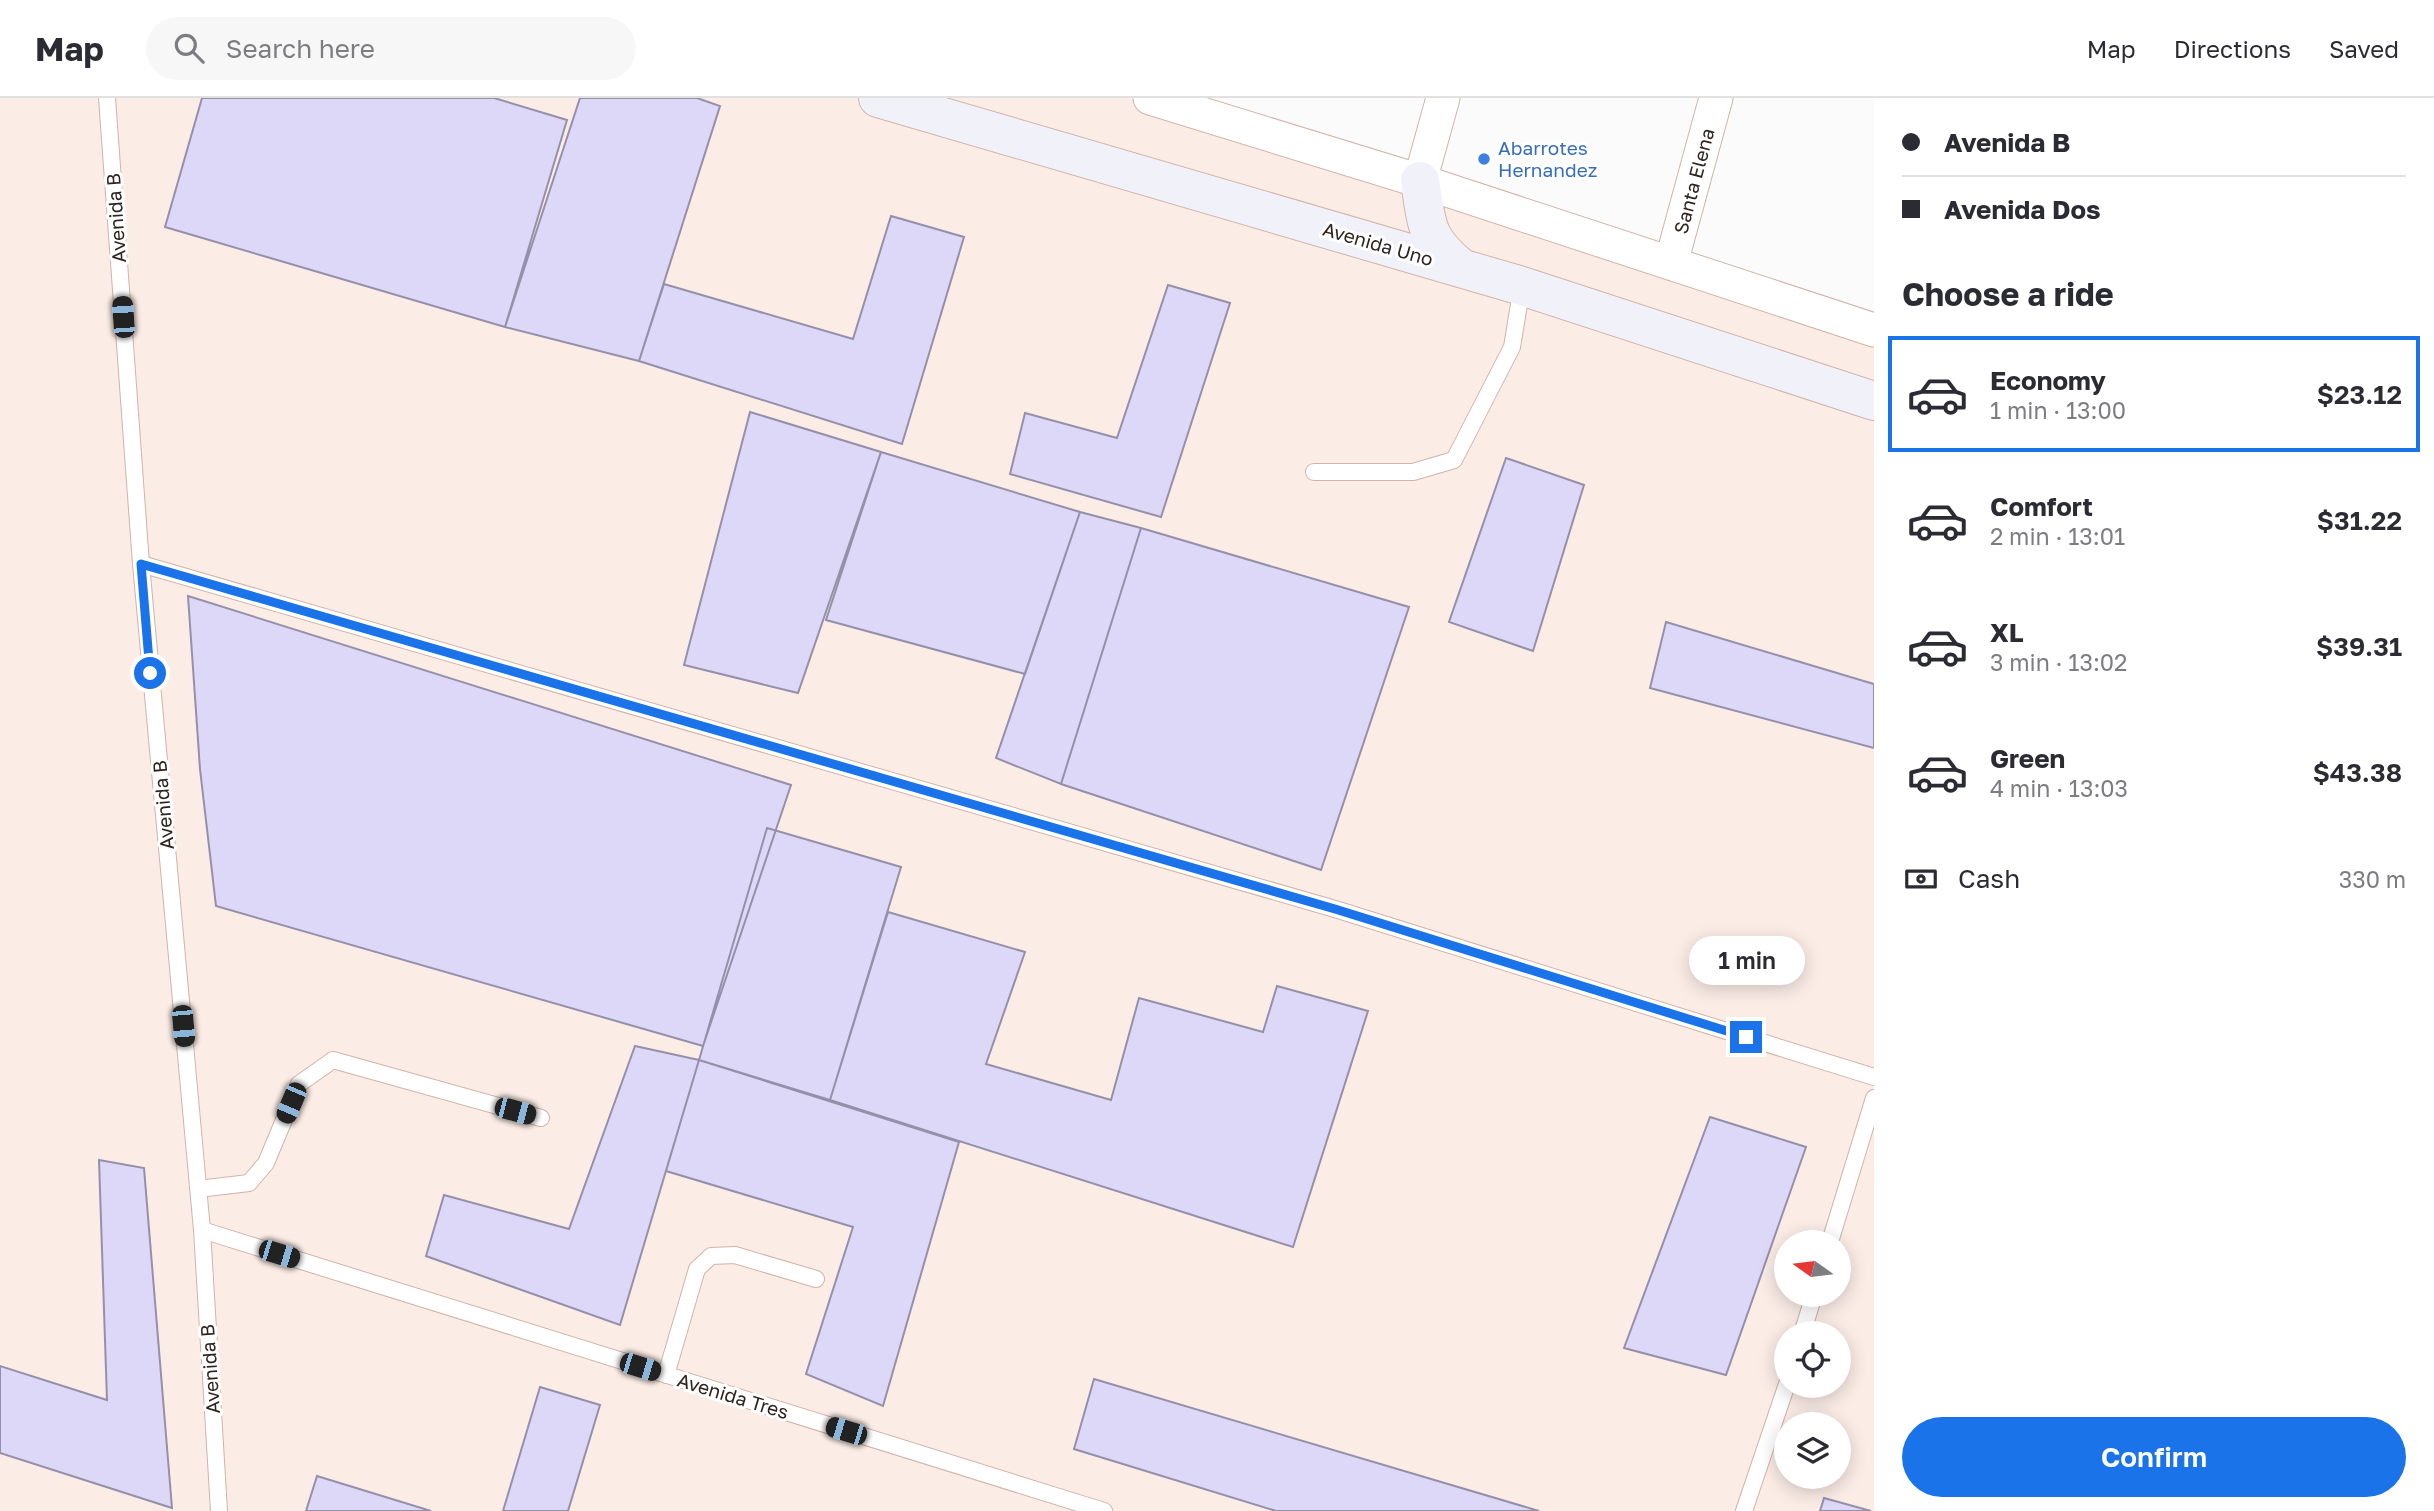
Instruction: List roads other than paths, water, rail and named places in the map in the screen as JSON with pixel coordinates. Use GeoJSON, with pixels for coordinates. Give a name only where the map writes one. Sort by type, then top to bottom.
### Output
{"type":"FeatureCollection","features":[{"type":"Feature","properties":{"kind":"street","name":"Avenida Uno"},"geometry":{"type":"LineString","coordinates":[[878,98],[1522,286],[1874,401]]}},
{"type":"Feature","properties":{"kind":"street"},"geometry":{"type":"LineString","coordinates":[[1150,98],[1420,181],[1874,330]]}},
{"type":"Feature","properties":{"kind":"street"},"geometry":{"type":"LineString","coordinates":[[1362,239],[1392,219],[1420,181],[1443,98]]}},
{"type":"Feature","properties":{"kind":"street","name":"Santa Elena"},"geometry":{"type":"LineString","coordinates":[[1671,263],[1716,98]]}},
{"type":"Feature","properties":{"kind":"street"},"geometry":{"type":"LineString","coordinates":[[1420,181],[1431,238],[1446,256],[1461,268]]}},
{"type":"Feature","properties":{"kind":"lane","name":"Avenida B"},"geometry":{"type":"LineString","coordinates":[[107,98],[141,564],[202,1230],[219,1511]]}},
{"type":"Feature","properties":{"kind":"lane"},"geometry":{"type":"LineString","coordinates":[[1314,472],[1413,472],[1454,460],[1512,347],[1522,286]]}},
{"type":"Feature","properties":{"kind":"lane"},"geometry":{"type":"LineString","coordinates":[[141,564],[1335,909],[1874,1077]]}},
{"type":"Feature","properties":{"kind":"lane"},"geometry":{"type":"LineString","coordinates":[[198,1189],[249,1184],[266,1163],[299,1084],[333,1060],[541,1118]]}},
{"type":"Feature","properties":{"kind":"lane"},"geometry":{"type":"LineString","coordinates":[[1834,1230],[1874,1098]]}},
{"type":"Feature","properties":{"kind":"lane","name":"Avenida Tres"},"geometry":{"type":"LineString","coordinates":[[202,1230],[1104,1511]]}},
{"type":"Feature","properties":{"kind":"lane"},"geometry":{"type":"LineString","coordinates":[[666,1375],[696,1269],[711,1256],[735,1255],[817,1279]]}},
{"type":"Feature","properties":{"kind":"lane"},"geometry":{"type":"LineString","coordinates":[[1744,1511],[1782,1398]]}},
{"type":"Feature","properties":{"kind":"place","name":"Abarrotes Hernandez"},"geometry":{"type":"Point","coordinates":[1484,159]}}]}
